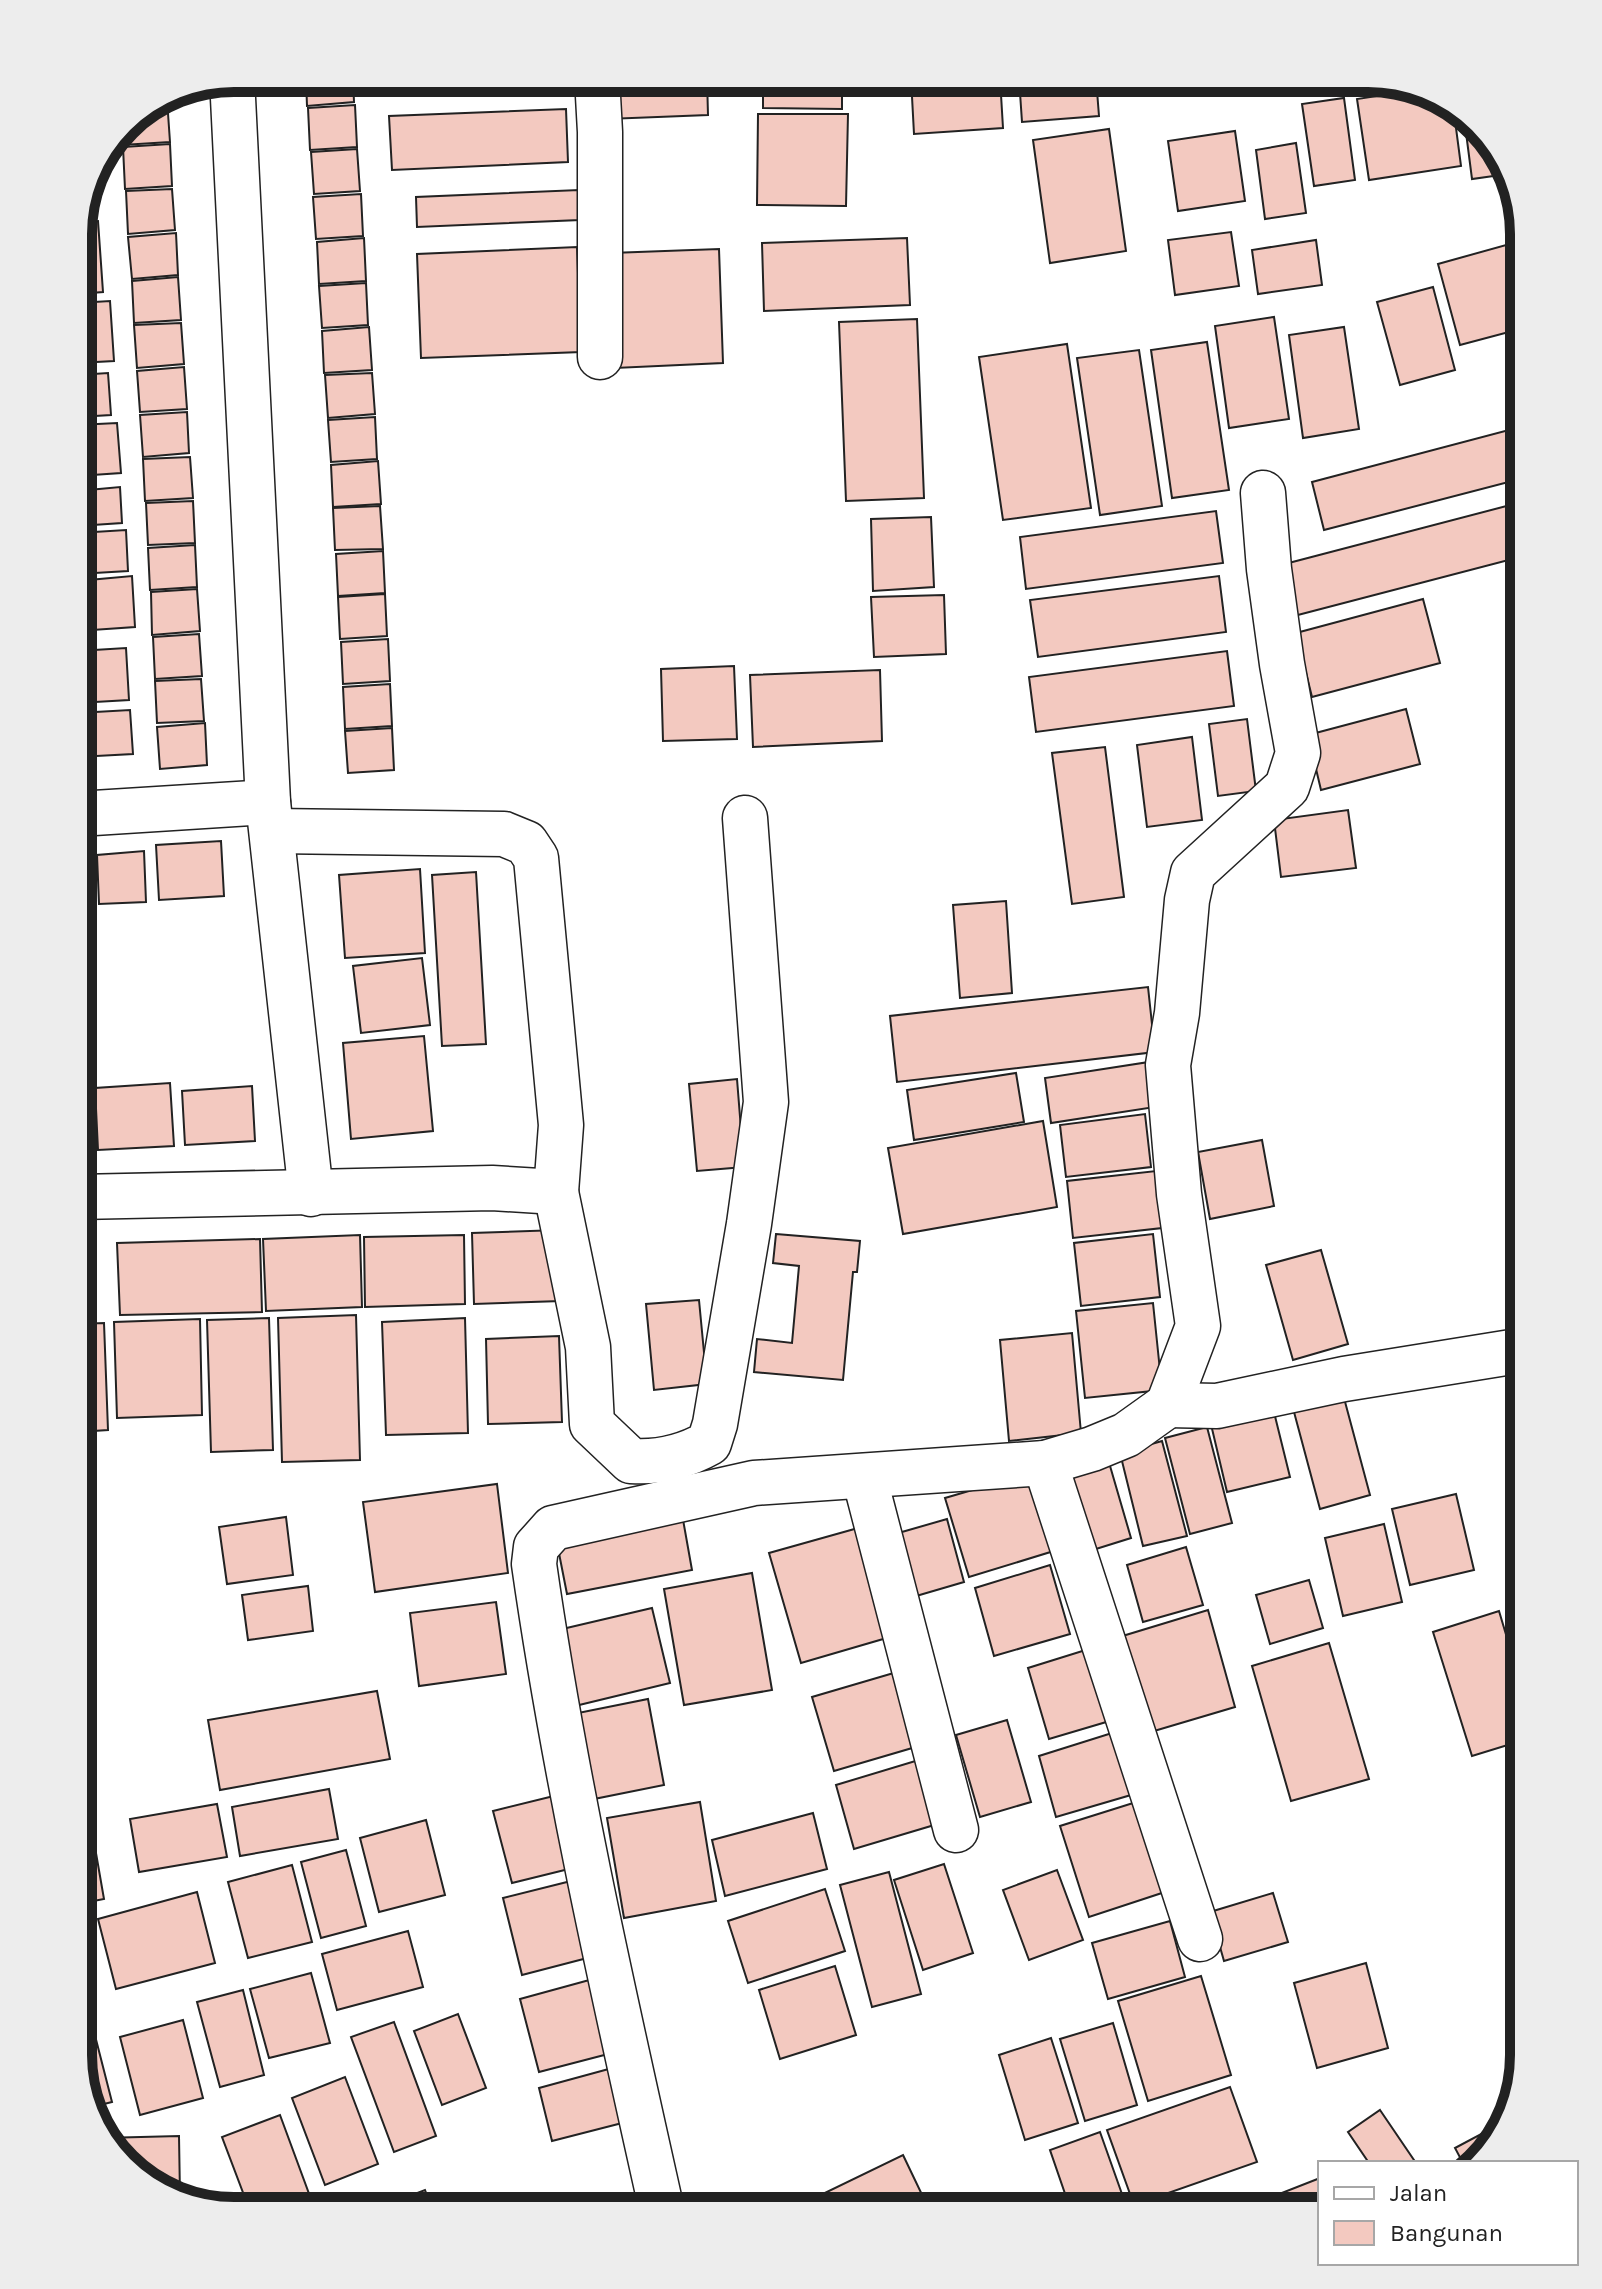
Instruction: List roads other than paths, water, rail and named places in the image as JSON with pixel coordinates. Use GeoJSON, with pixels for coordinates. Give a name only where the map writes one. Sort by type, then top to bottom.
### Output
{"type":"FeatureCollection","features":[{"type":"Feature","properties":{"kind":"street"},"geometry":{"type":"LineString","coordinates":[[233,92],[271,816],[311,1194]]}},
{"type":"Feature","properties":{"kind":"street"},"geometry":{"type":"LineString","coordinates":[[598,92],[600,357]]}},
{"type":"Feature","properties":{"kind":"street"},"geometry":{"type":"LineString","coordinates":[[659,2197],[611,1985],[549,1670],[534,1564],[536,1547],[553,1528],[740,1486],[1045,1463],[1126,1435],[1168,1405],[1198,1326],[1179,1194],[1168,1065],[1177,1013],[1187,900],[1193,873],[1287,787],[1298,753],[1280,651],[1263,493]]}},
{"type":"Feature","properties":{"kind":"street"},"geometry":{"type":"LineString","coordinates":[[92,814],[271,816],[504,834],[526,843],[536,858],[561,1125],[556,1192],[588,1347],[592,1424],[631,1461],[651,1462],[690,1454],[709,1443],[715,1424],[749,1224],[766,1102],[745,818]]}},
{"type":"Feature","properties":{"kind":"street"},"geometry":{"type":"LineString","coordinates":[[92,1197],[492,1188],[556,1192]]}},
{"type":"Feature","properties":{"kind":"street"},"geometry":{"type":"LineString","coordinates":[[1168,1405],[1217,1406],[1344,1379],[1510,1352]]}},
{"type":"Feature","properties":{"kind":"street"},"geometry":{"type":"LineString","coordinates":[[1045,1463],[1200,1939]]}},
{"type":"Feature","properties":{"kind":"street"},"geometry":{"type":"LineString","coordinates":[[864,1476],[956,1830]]}}]}
